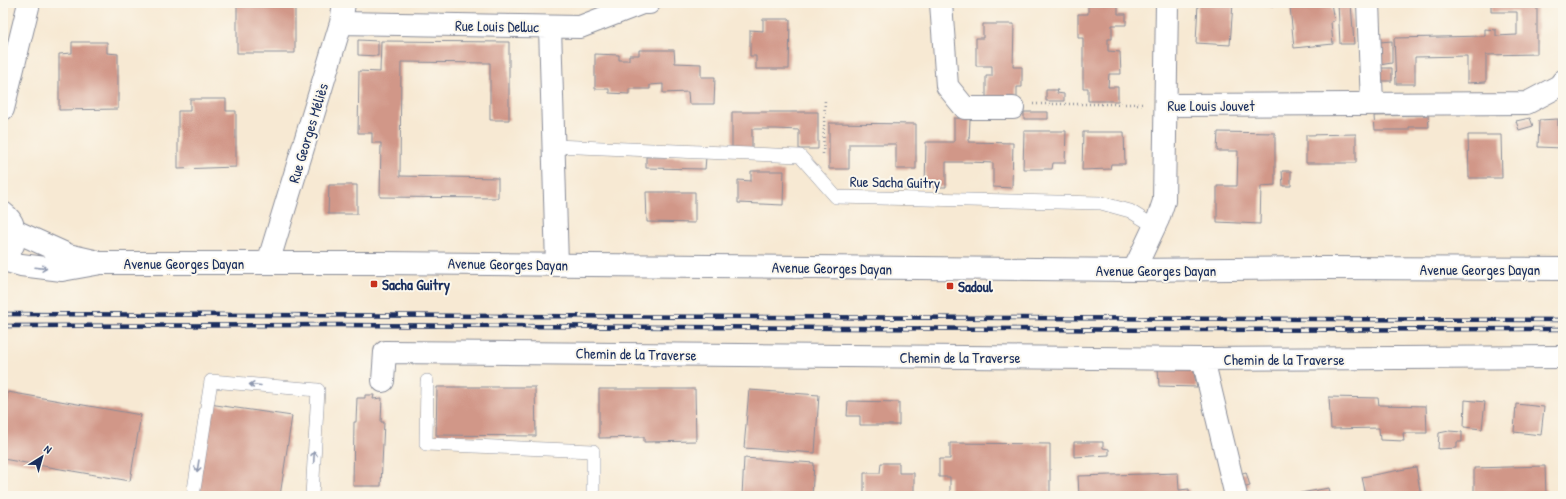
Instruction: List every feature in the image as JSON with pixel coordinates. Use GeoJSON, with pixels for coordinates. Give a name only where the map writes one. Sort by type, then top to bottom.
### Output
{"type":"FeatureCollection","features":[{"type":"Feature","properties":{"kind":"street"},"geometry":{"type":"LineString","coordinates":[[3,109],[29,3]]}},
{"type":"Feature","properties":{"kind":"street","name":"Rue Louis Delluc"},"geometry":{"type":"LineString","coordinates":[[342,13],[550,27],[580,27],[642,3],[649,3]]}},
{"type":"Feature","properties":{"kind":"street"},"geometry":{"type":"LineString","coordinates":[[941,3],[947,86],[965,108],[1013,108]]}},
{"type":"Feature","properties":{"kind":"street"},"geometry":{"type":"LineString","coordinates":[[1134,270],[1164,201],[1167,3]]}},
{"type":"Feature","properties":{"kind":"street"},"geometry":{"type":"LineString","coordinates":[[1368,3],[1372,104]]}},
{"type":"Feature","properties":{"kind":"street","name":"Rue Georges Méliès"},"geometry":{"type":"LineString","coordinates":[[268,263],[342,13]]}},
{"type":"Feature","properties":{"kind":"street"},"geometry":{"type":"LineString","coordinates":[[550,27],[557,265]]}},
{"type":"Feature","properties":{"kind":"street","name":"Rue Louis Jouvet"},"geometry":{"type":"LineString","coordinates":[[1166,105],[1527,103],[1559,86],[1563,81]]}},
{"type":"Feature","properties":{"kind":"street","name":"Avenue Georges Dayan"},"geometry":{"type":"LineString","coordinates":[[7,217],[68,255],[101,263]]}},
{"type":"Feature","properties":{"kind":"street","name":"Avenue Georges Dayan"},"geometry":{"type":"LineString","coordinates":[[3,257],[12,247],[7,217]]}},
{"type":"Feature","properties":{"kind":"street","name":"Avenue Georges Dayan"},"geometry":{"type":"LineString","coordinates":[[3,260],[21,265],[62,270],[101,263],[1134,270],[1322,268],[1563,269]]}},
{"type":"Feature","properties":{"kind":"street","name":"Chemin de la Traverse"},"geometry":{"type":"LineString","coordinates":[[383,381],[385,352],[1203,359],[1563,357]]}},
{"type":"Feature","properties":{"kind":"street"},"geometry":{"type":"LineString","coordinates":[[1203,359],[1236,496]]}},
{"type":"Feature","properties":{"kind":"lane","name":"Rue Sacha Guitry"},"geometry":{"type":"LineString","coordinates":[[554,146],[800,156],[836,197],[1101,203],[1130,211],[1154,226]]}},
{"type":"Feature","properties":{"kind":"lane"},"geometry":{"type":"LineString","coordinates":[[193,496],[211,381],[318,390],[312,496]]}},
{"type":"Feature","properties":{"kind":"lane"},"geometry":{"type":"LineString","coordinates":[[427,381],[426,444],[593,451],[593,496]]}},
{"type":"Feature","properties":{"kind":"path"},"geometry":{"type":"LineString","coordinates":[[815,173],[824,152],[825,99]]}},
{"type":"Feature","properties":{"kind":"path","name":"Rue Louis Jouvet"},"geometry":{"type":"LineString","coordinates":[[1013,108],[1026,104],[1166,105]]}},
{"type":"Feature","properties":{"kind":"building"},"geometry":{"type":"Polygon","coordinates":[[[237,3],[295,3],[295,53],[237,53],[237,3]]]}},
{"type":"Feature","properties":{"kind":"building"},"geometry":{"type":"Polygon","coordinates":[[[1088,3],[1118,3],[1118,14],[1126,14],[1126,25],[1112,25],[1112,39],[1108,39],[1108,51],[1120,52],[1121,74],[1109,74],[1108,87],[1118,87],[1118,101],[1088,101],[1088,88],[1083,88],[1083,38],[1078,38],[1078,14],[1088,14],[1088,3]]]}},
{"type":"Feature","properties":{"kind":"building"},"geometry":{"type":"Polygon","coordinates":[[[1198,3],[1233,3],[1230,45],[1196,43],[1198,3]]]}},
{"type":"Feature","properties":{"kind":"building"},"geometry":{"type":"Polygon","coordinates":[[[1267,3],[1273,3],[1273,7],[1267,6],[1267,3]]]}},
{"type":"Feature","properties":{"kind":"building"},"geometry":{"type":"Polygon","coordinates":[[[1313,3],[1331,3],[1334,21],[1331,22],[1333,44],[1294,48],[1290,6],[1313,3]]]}},
{"type":"Feature","properties":{"kind":"building"},"geometry":{"type":"Polygon","coordinates":[[[1338,3],[1351,3],[1354,44],[1340,44],[1338,3]]]}},
{"type":"Feature","properties":{"kind":"building"},"geometry":{"type":"Polygon","coordinates":[[[1491,3],[1537,3],[1537,54],[1486,55],[1486,82],[1467,83],[1467,56],[1415,57],[1415,84],[1396,84],[1394,38],[1485,36],[1485,29],[1496,30],[1496,36],[1517,35],[1517,12],[1491,12],[1491,3]]]}},
{"type":"Feature","properties":{"kind":"building"},"geometry":{"type":"Polygon","coordinates":[[[763,19],[790,19],[789,69],[756,69],[756,56],[750,56],[750,30],[763,31],[763,19]]]}},
{"type":"Feature","properties":{"kind":"building"},"geometry":{"type":"Polygon","coordinates":[[[983,24],[1014,24],[1013,67],[1022,67],[1022,87],[1017,87],[1017,102],[986,102],[986,76],[992,76],[992,66],[976,66],[976,38],[983,38],[983,24]]]}},
{"type":"Feature","properties":{"kind":"building"},"geometry":{"type":"Polygon","coordinates":[[[358,40],[378,41],[378,56],[358,55],[358,40]]]}},
{"type":"Feature","properties":{"kind":"building"},"geometry":{"type":"Polygon","coordinates":[[[381,41],[509,42],[509,120],[490,120],[490,63],[401,62],[400,176],[498,178],[498,198],[380,197],[381,143],[372,143],[372,133],[358,133],[359,71],[380,72],[381,41]]]}},
{"type":"Feature","properties":{"kind":"building"},"geometry":{"type":"Polygon","coordinates":[[[1392,41],[1392,63],[1379,65],[1379,42],[1392,41]]]}},
{"type":"Feature","properties":{"kind":"building"},"geometry":{"type":"Polygon","coordinates":[[[72,42],[107,42],[107,53],[118,54],[118,109],[59,110],[59,54],[72,53],[72,42]]]}},
{"type":"Feature","properties":{"kind":"building"},"geometry":{"type":"Polygon","coordinates":[[[639,50],[674,50],[675,63],[701,64],[701,77],[715,77],[714,104],[689,104],[688,92],[663,93],[663,84],[650,85],[650,89],[629,89],[629,94],[609,93],[609,89],[595,89],[595,54],[619,55],[619,60],[629,60],[629,55],[639,55],[639,50]]]}},
{"type":"Feature","properties":{"kind":"building"},"geometry":{"type":"Polygon","coordinates":[[[1379,68],[1392,68],[1392,81],[1379,81],[1379,68]]]}},
{"type":"Feature","properties":{"kind":"building"},"geometry":{"type":"Polygon","coordinates":[[[1046,90],[1058,90],[1057,93],[1064,94],[1064,101],[1046,101],[1046,90]]]}},
{"type":"Feature","properties":{"kind":"building"},"geometry":{"type":"Polygon","coordinates":[[[190,99],[226,99],[226,111],[236,111],[236,167],[178,169],[178,111],[190,111],[190,99]]]}},
{"type":"Feature","properties":{"kind":"building"},"geometry":{"type":"Polygon","coordinates":[[[732,112],[818,112],[818,149],[799,149],[799,130],[752,129],[752,149],[732,149],[732,112]]]}},
{"type":"Feature","properties":{"kind":"building"},"geometry":{"type":"Polygon","coordinates":[[[1024,112],[1048,112],[1048,119],[1024,119],[1024,112]]]}},
{"type":"Feature","properties":{"kind":"building"},"geometry":{"type":"Polygon","coordinates":[[[1428,115],[1429,127],[1409,127],[1409,130],[1375,130],[1374,116],[1428,115]]]}},
{"type":"Feature","properties":{"kind":"building"},"geometry":{"type":"Polygon","coordinates":[[[954,118],[970,119],[969,142],[1013,143],[1012,188],[993,187],[993,163],[969,162],[946,162],[946,187],[925,187],[926,142],[954,142],[954,118]]]}},
{"type":"Feature","properties":{"kind":"building"},"geometry":{"type":"Polygon","coordinates":[[[1530,118],[1533,126],[1519,130],[1516,121],[1530,118]]]}},
{"type":"Feature","properties":{"kind":"building"},"geometry":{"type":"Polygon","coordinates":[[[1558,119],[1558,129],[1563,129],[1563,148],[1538,147],[1539,120],[1558,119]]]}},
{"type":"Feature","properties":{"kind":"building"},"geometry":{"type":"Polygon","coordinates":[[[829,123],[916,124],[916,169],[896,169],[896,144],[849,144],[849,169],[829,169],[829,123]]]}},
{"type":"Feature","properties":{"kind":"building"},"geometry":{"type":"Polygon","coordinates":[[[1024,131],[1066,131],[1065,163],[1053,163],[1052,169],[1023,169],[1024,131]]]}},
{"type":"Feature","properties":{"kind":"building"},"geometry":{"type":"Polygon","coordinates":[[[1083,132],[1124,132],[1125,164],[1111,164],[1110,169],[1082,170],[1083,132]]]}},
{"type":"Feature","properties":{"kind":"building"},"geometry":{"type":"Polygon","coordinates":[[[1218,132],[1275,133],[1275,185],[1261,186],[1260,224],[1217,222],[1217,186],[1237,186],[1238,151],[1217,151],[1218,132]]]}},
{"type":"Feature","properties":{"kind":"building"},"geometry":{"type":"Polygon","coordinates":[[[1356,134],[1356,163],[1306,163],[1306,135],[1356,134]]]}},
{"type":"Feature","properties":{"kind":"building"},"geometry":{"type":"Polygon","coordinates":[[[1468,135],[1501,135],[1502,178],[1469,178],[1468,135]]]}},
{"type":"Feature","properties":{"kind":"building"},"geometry":{"type":"Polygon","coordinates":[[[646,157],[706,157],[705,169],[646,168],[646,157]]]}},
{"type":"Feature","properties":{"kind":"building"},"geometry":{"type":"Polygon","coordinates":[[[751,171],[784,171],[783,205],[738,203],[738,180],[751,181],[751,171]]]}},
{"type":"Feature","properties":{"kind":"building"},"geometry":{"type":"Polygon","coordinates":[[[1282,171],[1291,171],[1291,186],[1283,186],[1282,171]]]}},
{"type":"Feature","properties":{"kind":"building"},"geometry":{"type":"Polygon","coordinates":[[[329,185],[357,185],[357,214],[328,214],[329,185]]]}},
{"type":"Feature","properties":{"kind":"building"},"geometry":{"type":"Polygon","coordinates":[[[646,192],[695,192],[695,223],[647,222],[646,192]]]}},
{"type":"Feature","properties":{"kind":"building"},"geometry":{"type":"Polygon","coordinates":[[[1158,368],[1193,368],[1197,387],[1159,386],[1158,368]]]}},
{"type":"Feature","properties":{"kind":"building"},"geometry":{"type":"Polygon","coordinates":[[[437,387],[535,387],[536,436],[436,435],[437,387]]]}},
{"type":"Feature","properties":{"kind":"building"},"geometry":{"type":"Polygon","coordinates":[[[599,389],[695,389],[696,441],[644,442],[644,437],[599,438],[599,389]]]}},
{"type":"Feature","properties":{"kind":"building"},"geometry":{"type":"Polygon","coordinates":[[[749,390],[819,395],[815,453],[744,448],[749,390]]]}},
{"type":"Feature","properties":{"kind":"building"},"geometry":{"type":"Polygon","coordinates":[[[8,392],[141,415],[130,481],[3,459],[3,424],[8,392]]]}},
{"type":"Feature","properties":{"kind":"building"},"geometry":{"type":"Polygon","coordinates":[[[365,395],[374,395],[373,399],[382,398],[381,422],[384,422],[381,486],[353,486],[354,422],[356,422],[357,398],[365,398],[365,395]]]}},
{"type":"Feature","properties":{"kind":"building"},"geometry":{"type":"Polygon","coordinates":[[[1329,397],[1378,398],[1379,405],[1426,406],[1427,433],[1403,433],[1404,441],[1380,440],[1379,428],[1331,429],[1329,397]]]}},
{"type":"Feature","properties":{"kind":"building"},"geometry":{"type":"Polygon","coordinates":[[[1465,400],[1485,402],[1482,429],[1464,427],[1465,400]]]}},
{"type":"Feature","properties":{"kind":"building"},"geometry":{"type":"Polygon","coordinates":[[[848,401],[899,402],[899,425],[860,425],[860,416],[847,416],[848,401]]]}},
{"type":"Feature","properties":{"kind":"building"},"geometry":{"type":"Polygon","coordinates":[[[209,404],[292,416],[280,496],[196,496],[209,404]]]}},
{"type":"Feature","properties":{"kind":"building"},"geometry":{"type":"Polygon","coordinates":[[[1516,404],[1544,407],[1541,435],[1514,432],[1516,404]]]}},
{"type":"Feature","properties":{"kind":"building"},"geometry":{"type":"Polygon","coordinates":[[[1449,431],[1462,432],[1462,442],[1457,442],[1457,448],[1438,449],[1439,433],[1449,431]]]}},
{"type":"Feature","properties":{"kind":"building"},"geometry":{"type":"Polygon","coordinates":[[[1074,442],[1103,442],[1103,448],[1109,449],[1109,455],[1074,457],[1074,442]]]}},
{"type":"Feature","properties":{"kind":"building"},"geometry":{"type":"Polygon","coordinates":[[[950,443],[1050,444],[1050,494],[950,493],[950,477],[939,477],[939,459],[950,459],[950,443]]]}},
{"type":"Feature","properties":{"kind":"building"},"geometry":{"type":"Polygon","coordinates":[[[744,458],[814,463],[812,496],[742,496],[744,458]]]}},
{"type":"Feature","properties":{"kind":"building"},"geometry":{"type":"Polygon","coordinates":[[[881,463],[899,463],[899,473],[914,473],[914,496],[864,496],[864,473],[880,473],[881,463]]]}},
{"type":"Feature","properties":{"kind":"building"},"geometry":{"type":"Polygon","coordinates":[[[1545,466],[1546,496],[1474,496],[1474,468],[1545,466]]]}},
{"type":"Feature","properties":{"kind":"building"},"geometry":{"type":"Polygon","coordinates":[[[1416,467],[1421,496],[1366,496],[1362,477],[1416,467]]]}},
{"type":"Feature","properties":{"kind":"building"},"geometry":{"type":"Polygon","coordinates":[[[1246,472],[1250,486],[1243,488],[1239,474],[1246,472]]]}},
{"type":"Feature","properties":{"kind":"building"},"geometry":{"type":"Polygon","coordinates":[[[1178,473],[1179,490],[1189,489],[1189,496],[1079,496],[1078,476],[1178,473]]]}},
{"type":"Feature","properties":{"kind":"building"},"geometry":{"type":"Polygon","coordinates":[[[1329,488],[1331,496],[1289,495],[1329,488]]]}},
{"type":"Feature","properties":{"kind":"railway"},"geometry":{"type":"LineString","coordinates":[[3,314],[1563,320]]}},
{"type":"Feature","properties":{"kind":"railway"},"geometry":{"type":"LineString","coordinates":[[3,326],[337,325],[1181,330],[1563,329]]}},
{"type":"Feature","properties":{"kind":"place","name":"Sacha Guitry"},"geometry":{"type":"Point","coordinates":[374,284]}},
{"type":"Feature","properties":{"kind":"place","name":"Sadoul"},"geometry":{"type":"Point","coordinates":[950,286]}}]}
